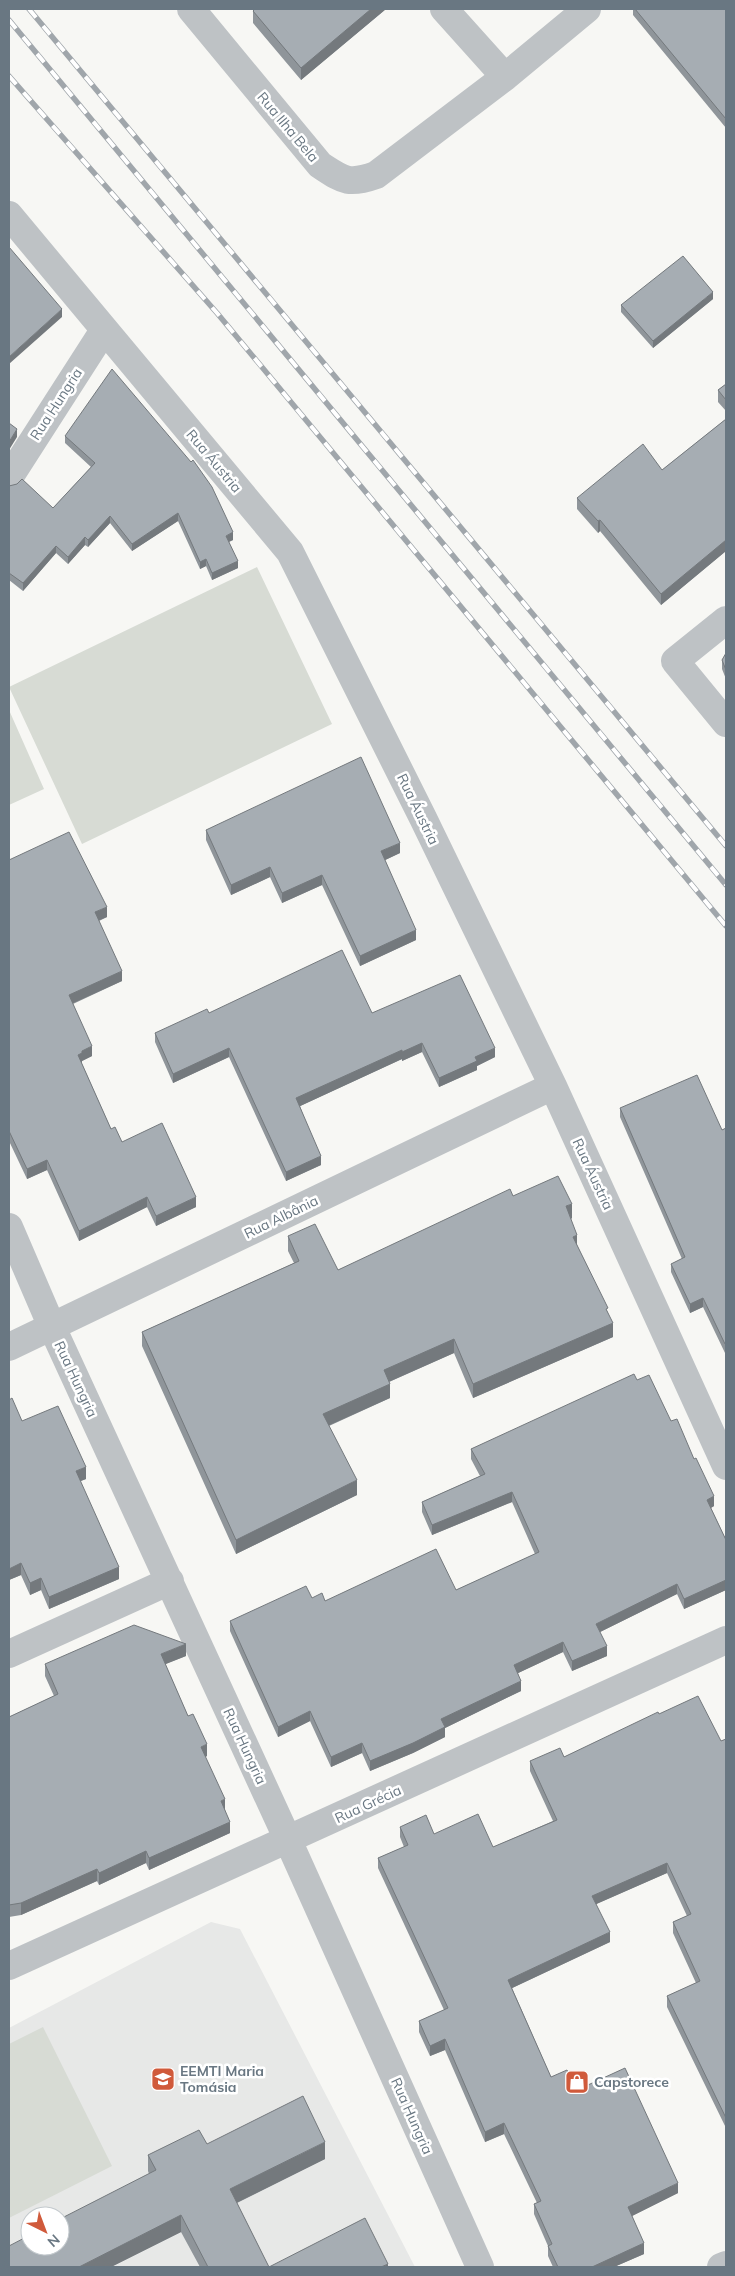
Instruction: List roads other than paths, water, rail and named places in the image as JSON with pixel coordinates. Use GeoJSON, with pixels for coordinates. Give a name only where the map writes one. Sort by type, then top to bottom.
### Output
{"type":"FeatureCollection","features":[{"type":"Feature","properties":{"kind":"street","name":"Rua Ilha Bela"},"geometry":{"type":"LineString","coordinates":[[191,9],[320,165],[344,180],[358,182],[376,175],[504,77],[587,9]]}},
{"type":"Feature","properties":{"kind":"street"},"geometry":{"type":"LineString","coordinates":[[444,9],[504,77]]}},
{"type":"Feature","properties":{"kind":"street","name":"Rua Áustria"},"geometry":{"type":"LineString","coordinates":[[9,215],[290,552],[423,818],[553,1086],[726,1466]]}},
{"type":"Feature","properties":{"kind":"street","name":"Rua Hungria"},"geometry":{"type":"LineString","coordinates":[[9,478],[104,330]]}},
{"type":"Feature","properties":{"kind":"street"},"geometry":{"type":"LineString","coordinates":[[726,620],[675,661],[726,723]]}},
{"type":"Feature","properties":{"kind":"street","name":"Rua Albânia"},"geometry":{"type":"LineString","coordinates":[[9,1348],[553,1086]]}},
{"type":"Feature","properties":{"kind":"street","name":"Rua Hungria"},"geometry":{"type":"LineString","coordinates":[[9,1227],[52,1327],[288,1840],[480,2267]]}},
{"type":"Feature","properties":{"kind":"street"},"geometry":{"type":"LineString","coordinates":[[9,1654],[170,1581]]}},
{"type":"Feature","properties":{"kind":"street","name":"Rua Grécia"},"geometry":{"type":"LineString","coordinates":[[9,1966],[726,1640]]}},
{"type":"Feature","properties":{"kind":"street"},"geometry":{"type":"LineString","coordinates":[[721,2267],[726,2265]]}},
{"type":"Feature","properties":{"kind":"railway"},"geometry":{"type":"LineString","coordinates":[[29,9],[726,846]]}},
{"type":"Feature","properties":{"kind":"railway"},"geometry":{"type":"LineString","coordinates":[[9,20],[726,885]]}},
{"type":"Feature","properties":{"kind":"railway"},"geometry":{"type":"LineString","coordinates":[[9,76],[217,313],[726,926]]}},
{"type":"Feature","properties":{"kind":"place","name":"EEMTI Maria Tomásia"},"geometry":{"type":"Point","coordinates":[163,2079]}},
{"type":"Feature","properties":{"kind":"place","name":"Capstorece"},"geometry":{"type":"Point","coordinates":[577,2082]}}]}
